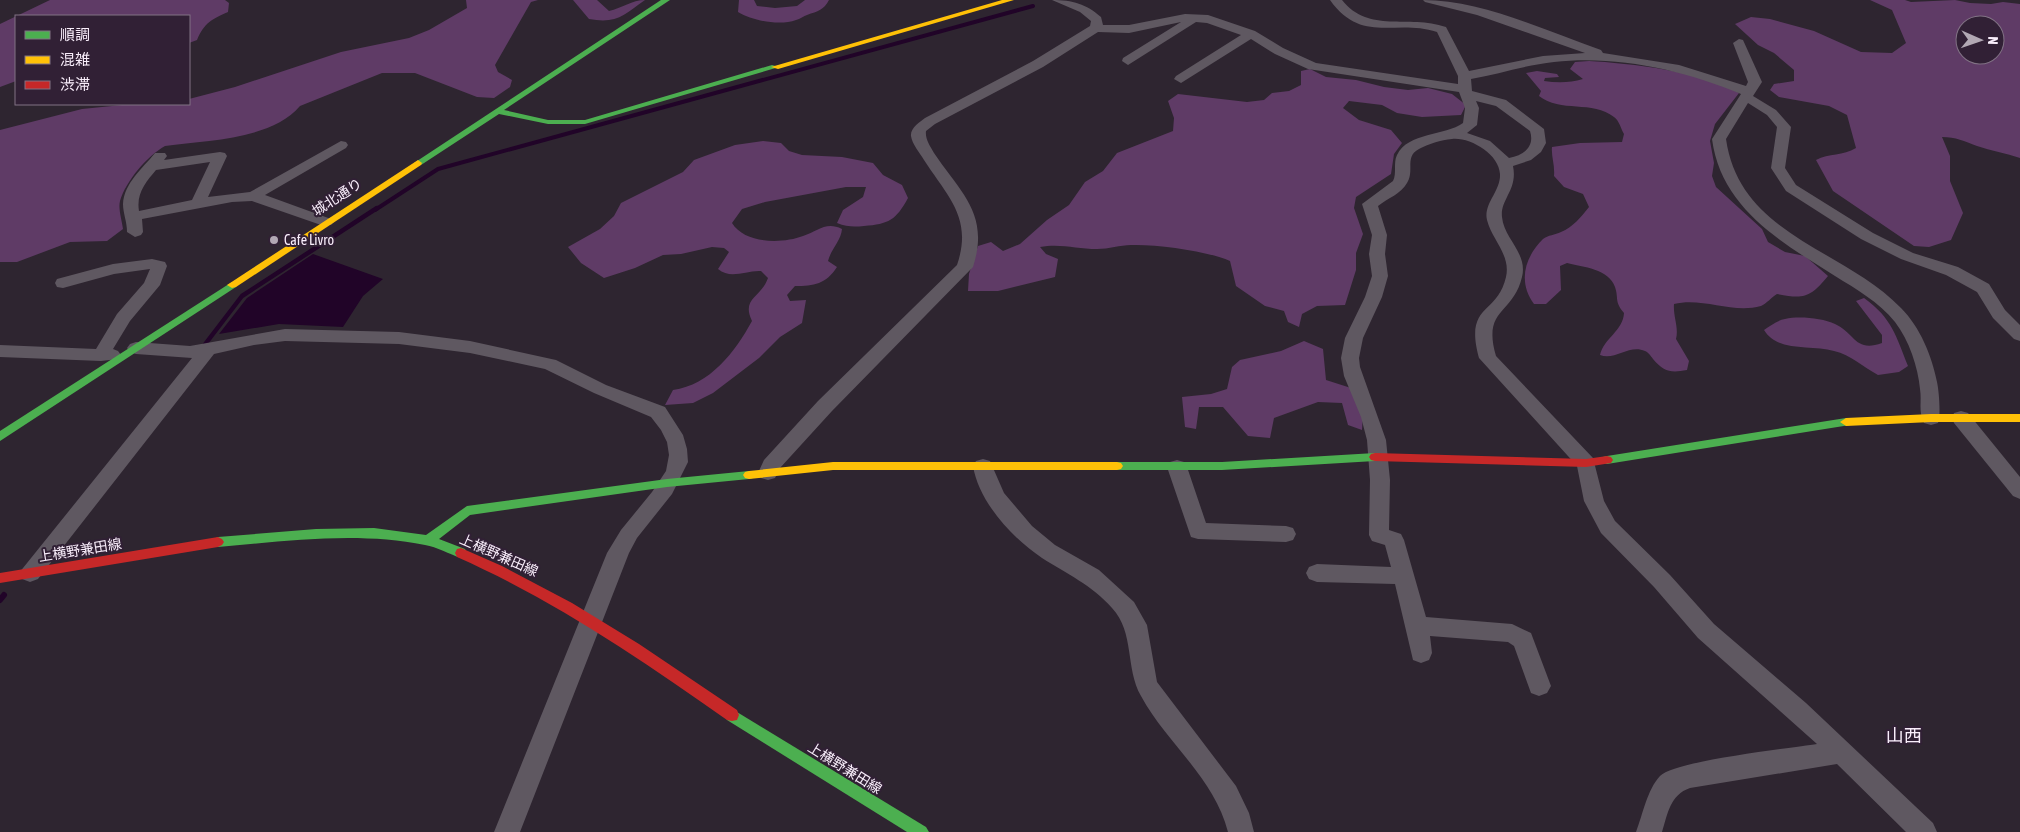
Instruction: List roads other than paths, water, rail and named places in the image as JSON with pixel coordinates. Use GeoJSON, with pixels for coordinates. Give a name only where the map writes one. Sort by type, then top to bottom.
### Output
{"type":"FeatureCollection","features":[{"type":"Feature","properties":{"kind":"street","name":"城北通り"},"geometry":{"type":"LineString","coordinates":[[0,437],[666,0]]}},
{"type":"Feature","properties":{"kind":"street"},"geometry":{"type":"LineString","coordinates":[[498,111],[548,122],[585,122],[1010,0]]}},
{"type":"Feature","properties":{"kind":"street"},"geometry":{"type":"LineString","coordinates":[[1058,0],[1092,14],[1097,20],[1096,28]]}},
{"type":"Feature","properties":{"kind":"street"},"geometry":{"type":"LineString","coordinates":[[1336,0],[1345,13],[1360,20],[1379,24],[1432,27],[1442,30],[1472,108],[1470,125],[1454,135],[1410,148],[1402,160],[1402,181],[1370,204],[1369,210],[1379,229],[1380,238],[1377,256],[1380,274],[1377,290],[1355,338],[1350,356],[1351,371],[1367,403],[1374,427],[1379,457],[1381,486],[1378,535],[1394,540],[1417,626],[1421,653]]}},
{"type":"Feature","properties":{"kind":"street"},"geometry":{"type":"LineString","coordinates":[[1429,0],[1469,9],[1545,33],[1605,57],[1711,77],[1746,95],[1769,110],[1784,126],[1778,168],[1791,188],[1841,221],[1886,247],[1970,280],[1982,288],[1999,314],[2020,335]]}},
{"type":"Feature","properties":{"kind":"street"},"geometry":{"type":"LineString","coordinates":[[1128,60],[1194,18]]}},
{"type":"Feature","properties":{"kind":"street"},"geometry":{"type":"LineString","coordinates":[[768,473],[771,465],[825,406],[965,268],[969,258],[971,222],[965,206],[927,154],[918,136],[919,130],[930,121],[1038,64],[1096,28],[1129,29],[1194,18],[1221,22],[1251,34],[1279,51],[1313,66],[1465,86],[1501,103],[1537,129],[1539,143],[1534,153],[1522,160],[1506,164]]}},
{"type":"Feature","properties":{"kind":"street"},"geometry":{"type":"LineString","coordinates":[[1181,79],[1251,34]]}},
{"type":"Feature","properties":{"kind":"street"},"geometry":{"type":"LineString","coordinates":[[1739,44],[1755,82],[1718,139],[1724,164],[1732,183],[1744,200],[1767,220],[1818,258],[1879,296],[1889,306],[1911,334],[1919,354],[1931,397],[1927,408],[1930,418]]}},
{"type":"Feature","properties":{"kind":"street"},"geometry":{"type":"LineString","coordinates":[[1465,86],[1556,58],[1605,57]]}},
{"type":"Feature","properties":{"kind":"street"},"geometry":{"type":"LineString","coordinates":[[1454,135],[1466,136],[1487,146],[1502,157],[1506,164],[1508,178],[1494,211],[1495,222],[1512,255],[1515,267],[1514,278],[1509,289],[1486,319],[1483,329],[1482,343],[1494,367],[1586,463],[1594,501],[1608,527],[1662,580],[1706,631],[1798,710],[1924,832]]}},
{"type":"Feature","properties":{"kind":"street"},"geometry":{"type":"LineString","coordinates":[[253,196],[341,145]]}},
{"type":"Feature","properties":{"kind":"street"},"geometry":{"type":"LineString","coordinates":[[135,232],[135,216],[131,204],[132,194],[136,185],[157,160],[220,156],[198,203]]}},
{"type":"Feature","properties":{"kind":"street"},"geometry":{"type":"LineString","coordinates":[[135,216],[238,196],[253,196],[326,222]]}},
{"type":"Feature","properties":{"kind":"street"},"geometry":{"type":"LineString","coordinates":[[63,283],[140,263],[155,263],[159,266],[152,285],[123,318],[101,354]]}},
{"type":"Feature","properties":{"kind":"street"},"geometry":{"type":"LineString","coordinates":[[0,351],[101,354],[190,352],[278,336],[399,338],[470,347],[550,364],[600,389],[658,412],[665,419],[674,437],[678,460],[667,483],[630,532],[618,553],[508,832]]}},
{"type":"Feature","properties":{"kind":"street"},"geometry":{"type":"LineString","coordinates":[[30,573],[208,350]]}},
{"type":"Feature","properties":{"kind":"street"},"geometry":{"type":"LineString","coordinates":[[428,540],[466,511],[667,483],[833,466],[1177,467],[1379,457],[1586,463],[1662,453],[1830,423],[1930,418],[2020,418]]}},
{"type":"Feature","properties":{"kind":"street"},"geometry":{"type":"LineString","coordinates":[[1961,418],[2020,491]]}},
{"type":"Feature","properties":{"kind":"street"},"geometry":{"type":"LineString","coordinates":[[983,466],[983,476],[996,498],[1017,523],[1042,547],[1090,576],[1130,614],[1138,632],[1142,668],[1148,687],[1162,710],[1230,799],[1241,832]]}},
{"type":"Feature","properties":{"kind":"street"},"geometry":{"type":"LineString","coordinates":[[1177,467],[1198,531],[1286,534]]}},
{"type":"Feature","properties":{"kind":"street","name":"上横野兼田線"},"geometry":{"type":"LineString","coordinates":[[0,578],[232,540],[316,534],[364,533],[428,540],[509,573],[593,620],[750,727],[921,832]]}},
{"type":"Feature","properties":{"kind":"street"},"geometry":{"type":"LineString","coordinates":[[1317,572],[1404,576]]}},
{"type":"Feature","properties":{"kind":"street"},"geometry":{"type":"LineString","coordinates":[[1417,626],[1512,633],[1523,640],[1539,686]]}},
{"type":"Feature","properties":{"kind":"street"},"geometry":{"type":"LineString","coordinates":[[1649,832],[1661,798],[1670,783],[1690,776],[1840,752]]}},
{"type":"Feature","properties":{"kind":"waterway"},"geometry":{"type":"LineString","coordinates":[[375,210],[438,169],[1033,6]]}},
{"type":"Feature","properties":{"kind":"waterway"},"geometry":{"type":"LineString","coordinates":[[203,347],[242,296],[377,208]]}},
{"type":"Feature","properties":{"kind":"waterway"},"geometry":{"type":"LineString","coordinates":[[0,600],[4,595]]}},
{"type":"Feature","properties":{"kind":"place","name":"Cafe Livro"},"geometry":{"type":"Point","coordinates":[274,240]}},
{"type":"Feature","properties":{"kind":"district","name":"山西"},"geometry":{"type":"Point","coordinates":[1904,735]}}]}
